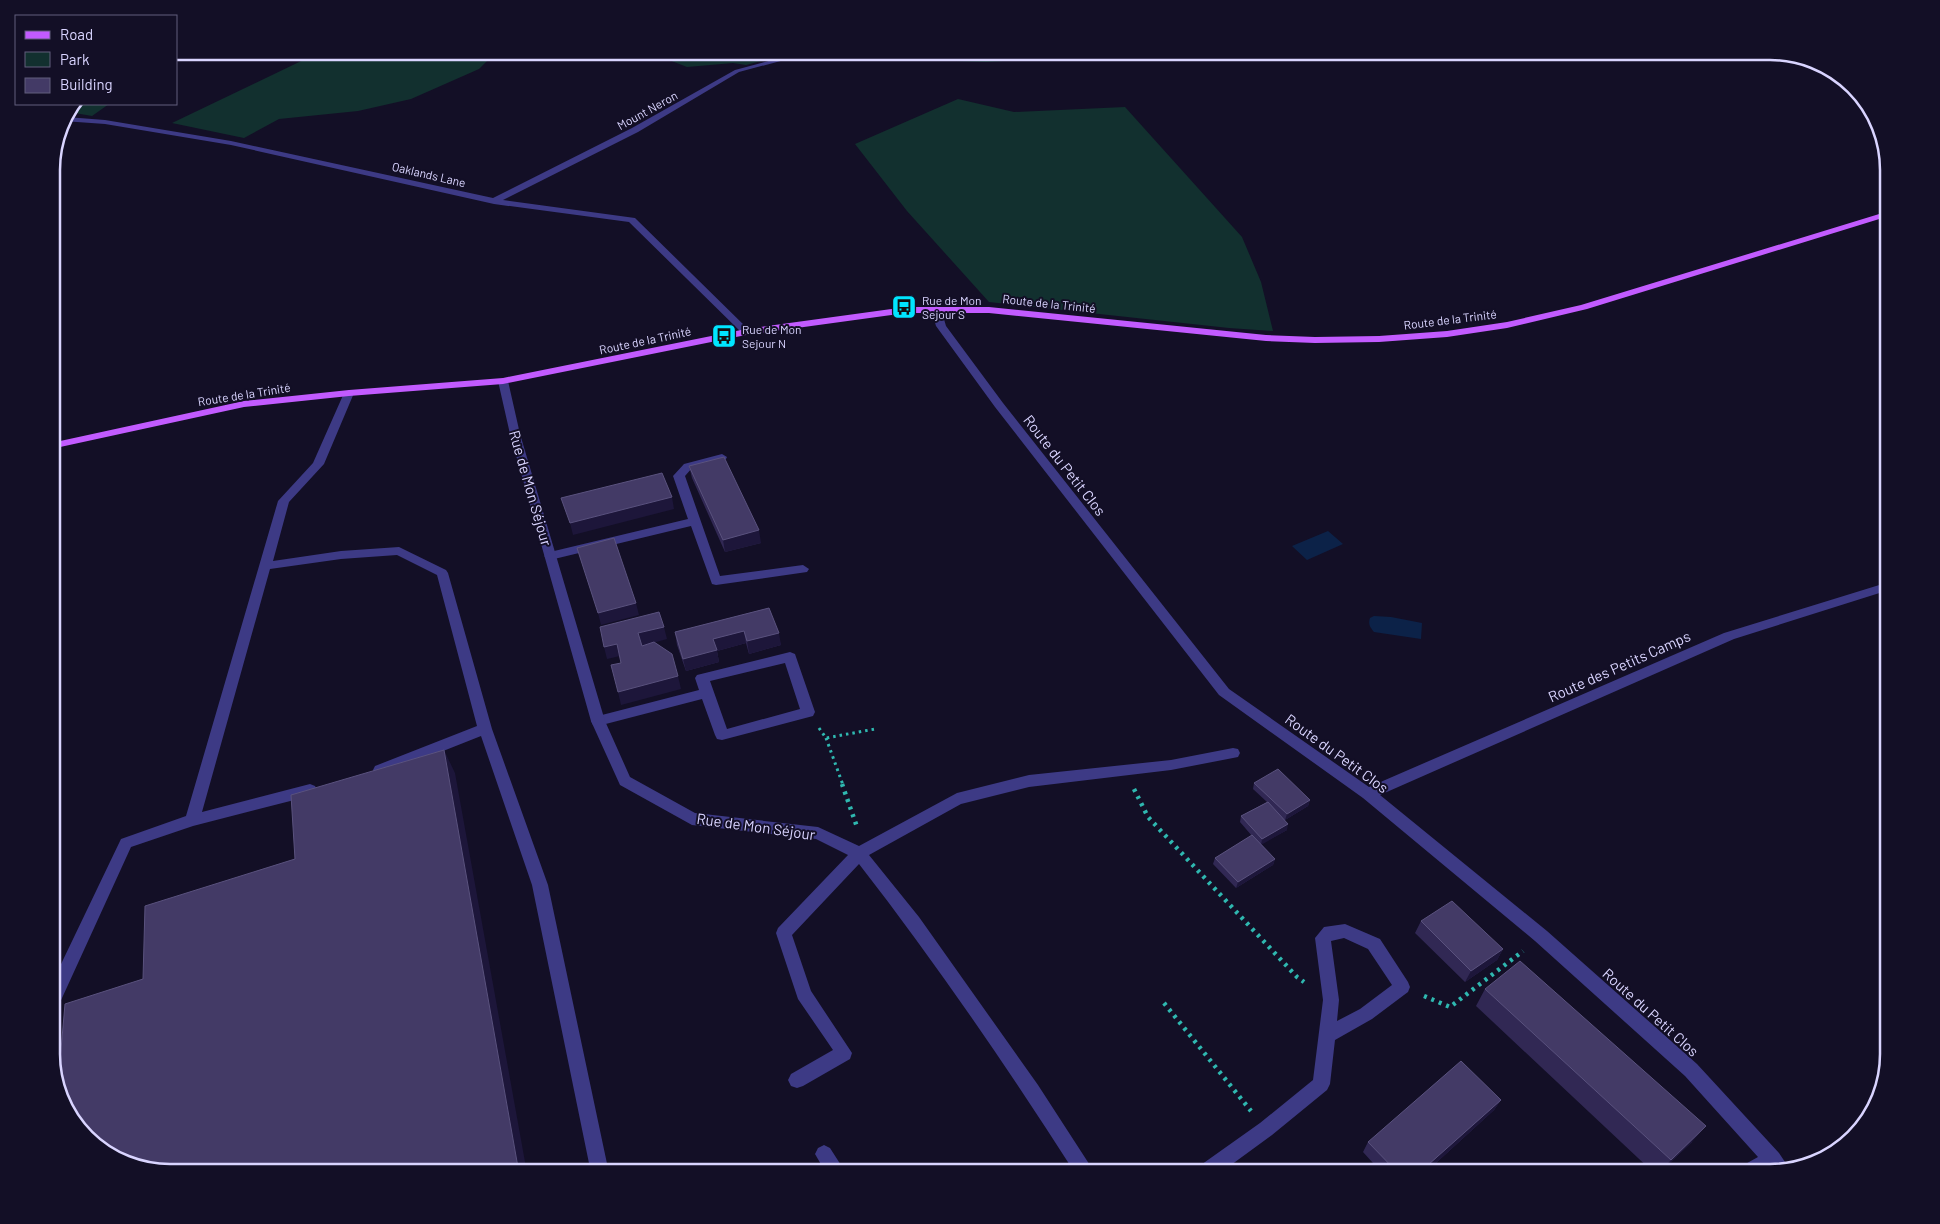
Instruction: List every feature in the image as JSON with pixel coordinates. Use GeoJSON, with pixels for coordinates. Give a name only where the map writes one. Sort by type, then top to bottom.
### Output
{"type":"FeatureCollection","features":[{"type":"Feature","properties":{"kind":"main road","name":"Route de la Trinité"},"geometry":{"type":"LineString","coordinates":[[60,444],[244,404],[349,393],[503,381],[746,332],[871,313],[936,309],[989,310],[1276,339],[1370,339],[1447,334],[1507,325],[1584,307],[1880,215]]}},
{"type":"Feature","properties":{"kind":"street","name":"Mount Neron"},"geometry":{"type":"LineString","coordinates":[[494,201],[635,130],[736,71],[779,60]]}},
{"type":"Feature","properties":{"kind":"street","name":"Oaklands Lane"},"geometry":{"type":"LineString","coordinates":[[72,120],[105,122],[231,143],[494,201],[632,220],[746,332]]}},
{"type":"Feature","properties":{"kind":"street","name":"Route du Petit Clos"},"geometry":{"type":"LineString","coordinates":[[936,309],[941,326],[1004,413],[1224,692],[1368,794],[1541,936],[1691,1070],[1777,1164]]}},
{"type":"Feature","properties":{"kind":"street","name":"Rue de Mon Séjour"},"geometry":{"type":"LineString","coordinates":[[503,381],[515,434],[598,721],[625,781],[692,819],[818,833],[859,853],[913,922],[1032,1091],[1080,1164]]}},
{"type":"Feature","properties":{"kind":"street"},"geometry":{"type":"LineString","coordinates":[[192,820],[284,501],[318,464],[349,393]]}},
{"type":"Feature","properties":{"kind":"street"},"geometry":{"type":"LineString","coordinates":[[722,457],[688,466],[679,476],[716,581],[803,569]]}},
{"type":"Feature","properties":{"kind":"street"},"geometry":{"type":"LineString","coordinates":[[550,556],[694,521]]}},
{"type":"Feature","properties":{"kind":"street"},"geometry":{"type":"LineString","coordinates":[[266,566],[341,555],[399,551],[442,573],[485,729],[540,885],[598,1164]]}},
{"type":"Feature","properties":{"kind":"street","name":"Route des Petits Camps"},"geometry":{"type":"LineString","coordinates":[[1368,794],[1729,636],[1880,589]]}},
{"type":"Feature","properties":{"kind":"street"},"geometry":{"type":"LineString","coordinates":[[790,657],[808,712],[722,735],[707,693],[702,678],[790,657]]}},
{"type":"Feature","properties":{"kind":"street"},"geometry":{"type":"LineString","coordinates":[[598,721],[707,693]]}},
{"type":"Feature","properties":{"kind":"street"},"geometry":{"type":"LineString","coordinates":[[366,776],[485,729]]}},
{"type":"Feature","properties":{"kind":"street"},"geometry":{"type":"LineString","coordinates":[[797,1080],[844,1053],[804,994],[784,933],[859,853],[957,799],[1030,780],[1171,765],[1233,753]]}},
{"type":"Feature","properties":{"kind":"street"},"geometry":{"type":"LineString","coordinates":[[60,987],[126,843],[192,820],[327,786]]}},
{"type":"Feature","properties":{"kind":"street"},"geometry":{"type":"LineString","coordinates":[[1217,1164],[1266,1129],[1321,1084],[1331,1000],[1323,938],[1330,932],[1345,931],[1374,944],[1402,988],[1366,1014],[1328,1035]]}},
{"type":"Feature","properties":{"kind":"street"},"geometry":{"type":"LineString","coordinates":[[824,1154],[831,1164]]}},
{"type":"Feature","properties":{"kind":"path"},"geometry":{"type":"LineString","coordinates":[[808,712],[826,738],[858,831],[859,853]]}},
{"type":"Feature","properties":{"kind":"path"},"geometry":{"type":"LineString","coordinates":[[826,738],[875,729]]}},
{"type":"Feature","properties":{"kind":"path"},"geometry":{"type":"LineString","coordinates":[[1126,770],[1148,817],[1297,977],[1331,1000]]}},
{"type":"Feature","properties":{"kind":"path"},"geometry":{"type":"LineString","coordinates":[[1402,988],[1450,1008],[1541,936]]}},
{"type":"Feature","properties":{"kind":"path"},"geometry":{"type":"LineString","coordinates":[[1164,1003],[1266,1129]]}},
{"type":"Feature","properties":{"kind":"green space"},"geometry":{"type":"Polygon","coordinates":[[[303,60],[488,60],[479,69],[411,99],[358,111],[279,119],[244,138],[172,123],[303,60]]]}},
{"type":"Feature","properties":{"kind":"green space"},"geometry":{"type":"Polygon","coordinates":[[[669,60],[765,60],[746,65],[733,63],[687,67],[669,60]]]}},
{"type":"Feature","properties":{"kind":"green space"},"geometry":{"type":"Polygon","coordinates":[[[954,60],[1020,60],[986,62],[954,60]]]}},
{"type":"Feature","properties":{"kind":"green space"},"geometry":{"type":"Polygon","coordinates":[[[958,99],[1014,112],[1125,107],[1242,237],[1261,282],[1273,331],[989,302],[907,211],[855,144],[958,99]]]}},
{"type":"Feature","properties":{"kind":"green space"},"geometry":{"type":"Polygon","coordinates":[[[82,105],[108,105],[92,116],[76,113],[82,105]]]}},
{"type":"Feature","properties":{"kind":"water"},"geometry":{"type":"Polygon","coordinates":[[[1328,531],[1343,544],[1307,560],[1292,546],[1328,531]]]}},
{"type":"Feature","properties":{"kind":"water"},"geometry":{"type":"Polygon","coordinates":[[[1374,616],[1422,623],[1421,639],[1374,632],[1369,622],[1370,618],[1374,616]]]}},
{"type":"Feature","properties":{"kind":"building"},"geometry":{"type":"Polygon","coordinates":[[[724,457],[759,530],[723,540],[689,466],[724,457]]]}},
{"type":"Feature","properties":{"kind":"building"},"geometry":{"type":"Polygon","coordinates":[[[662,473],[672,497],[570,523],[561,498],[662,473]]]}},
{"type":"Feature","properties":{"kind":"building"},"geometry":{"type":"Polygon","coordinates":[[[614,538],[636,603],[598,613],[577,548],[614,538]]]}},
{"type":"Feature","properties":{"kind":"building"},"geometry":{"type":"Polygon","coordinates":[[[769,608],[779,633],[747,641],[744,631],[713,639],[717,650],[683,659],[675,632],[769,608]]]}},
{"type":"Feature","properties":{"kind":"building"},"geometry":{"type":"Polygon","coordinates":[[[659,612],[664,627],[638,633],[642,646],[654,642],[672,654],[678,676],[618,692],[611,665],[621,663],[617,644],[604,647],[600,627],[659,612]]]}},
{"type":"Feature","properties":{"kind":"building"},"geometry":{"type":"Polygon","coordinates":[[[444,750],[517,1164],[156,1163],[128,1156],[103,1141],[87,1126],[71,1102],[62,1075],[60,1061],[65,1004],[143,979],[145,906],[295,859],[291,795],[444,750]]]}},
{"type":"Feature","properties":{"kind":"building"},"geometry":{"type":"Polygon","coordinates":[[[1278,769],[1310,800],[1287,814],[1254,783],[1278,769]]]}},
{"type":"Feature","properties":{"kind":"building"},"geometry":{"type":"Polygon","coordinates":[[[1268,802],[1288,824],[1262,839],[1241,816],[1268,802]]]}},
{"type":"Feature","properties":{"kind":"building"},"geometry":{"type":"Polygon","coordinates":[[[1252,835],[1275,859],[1238,882],[1215,858],[1252,835]]]}},
{"type":"Feature","properties":{"kind":"building"},"geometry":{"type":"Polygon","coordinates":[[[1452,901],[1503,949],[1471,971],[1421,921],[1452,901]]]}},
{"type":"Feature","properties":{"kind":"building"},"geometry":{"type":"Polygon","coordinates":[[[1520,961],[1706,1126],[1671,1160],[1485,989],[1520,961]]]}},
{"type":"Feature","properties":{"kind":"building"},"geometry":{"type":"Polygon","coordinates":[[[1461,1061],[1501,1100],[1429,1164],[1389,1164],[1368,1142],[1461,1061]]]}},
{"type":"Feature","properties":{"kind":"place","name":"Rue de Mon Sejour S"},"geometry":{"type":"Point","coordinates":[904,307]}},
{"type":"Feature","properties":{"kind":"place","name":"Rue de Mon Sejour N"},"geometry":{"type":"Point","coordinates":[724,336]}}]}
